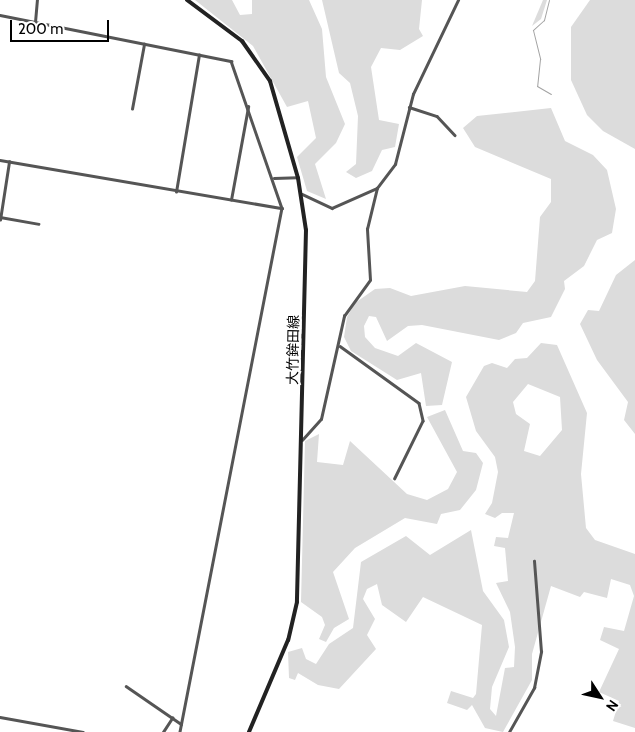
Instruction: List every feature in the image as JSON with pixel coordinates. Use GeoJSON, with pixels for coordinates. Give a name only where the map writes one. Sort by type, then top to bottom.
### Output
{"type":"FeatureCollection","features":[{"type":"Feature","properties":{"kind":"main road","name":"大竹鉾田線"},"geometry":{"type":"LineString","coordinates":[[187,0],[234,33],[266,73],[302,194],[307,241],[295,612],[249,732]]}},
{"type":"Feature","properties":{"kind":"street"},"geometry":{"type":"LineString","coordinates":[[35,22],[37,0]]}},
{"type":"Feature","properties":{"kind":"street"},"geometry":{"type":"LineString","coordinates":[[302,440],[321,419],[340,346],[344,316],[370,280],[368,229],[377,188],[395,164],[409,106],[458,0]]}},
{"type":"Feature","properties":{"kind":"street"},"geometry":{"type":"LineString","coordinates":[[0,15],[235,64],[274,178],[282,208],[180,732]]}},
{"type":"Feature","properties":{"kind":"street"},"geometry":{"type":"LineString","coordinates":[[132,109],[144,44]]}},
{"type":"Feature","properties":{"kind":"street"},"geometry":{"type":"LineString","coordinates":[[176,192],[199,55]]}},
{"type":"Feature","properties":{"kind":"street"},"geometry":{"type":"LineString","coordinates":[[231,200],[248,106]]}},
{"type":"Feature","properties":{"kind":"street"},"geometry":{"type":"LineString","coordinates":[[409,106],[437,116],[455,135]]}},
{"type":"Feature","properties":{"kind":"street"},"geometry":{"type":"LineString","coordinates":[[0,160],[176,192],[282,208]]}},
{"type":"Feature","properties":{"kind":"street"},"geometry":{"type":"LineString","coordinates":[[9,162],[0,218],[38,224]]}},
{"type":"Feature","properties":{"kind":"street"},"geometry":{"type":"LineString","coordinates":[[274,178],[298,178]]}},
{"type":"Feature","properties":{"kind":"street"},"geometry":{"type":"LineString","coordinates":[[302,194],[332,208],[377,188]]}},
{"type":"Feature","properties":{"kind":"street"},"geometry":{"type":"LineString","coordinates":[[340,346],[419,403],[423,420],[396,478]]}},
{"type":"Feature","properties":{"kind":"street"},"geometry":{"type":"LineString","coordinates":[[216,546],[220,542]]}},
{"type":"Feature","properties":{"kind":"street"},"geometry":{"type":"LineString","coordinates":[[509,732],[534,688],[541,652],[534,561]]}},
{"type":"Feature","properties":{"kind":"street"},"geometry":{"type":"LineString","coordinates":[[126,686],[181,724]]}},
{"type":"Feature","properties":{"kind":"street"},"geometry":{"type":"LineString","coordinates":[[0,718],[82,732]]}},
{"type":"Feature","properties":{"kind":"street"},"geometry":{"type":"LineString","coordinates":[[163,732],[172,718]]}},
{"type":"Feature","properties":{"kind":"shaded area"},"geometry":{"type":"Polygon","coordinates":[[[195,0],[232,0],[240,15],[252,14],[252,0],[309,0],[322,29],[326,77],[345,124],[336,143],[315,164],[326,199],[307,191],[297,157],[316,138],[308,101],[287,107],[253,46],[195,0]]]}},
{"type":"Feature","properties":{"kind":"shaded area"},"geometry":{"type":"Polygon","coordinates":[[[322,0],[422,0],[419,29],[423,36],[400,50],[381,48],[371,67],[379,120],[399,124],[395,147],[382,150],[372,171],[356,178],[346,172],[356,164],[358,116],[350,83],[339,73],[322,0]]]}},
{"type":"Feature","properties":{"kind":"shaded area"},"geometry":{"type":"Polygon","coordinates":[[[543,0],[547,0],[541,19],[532,26],[543,0]]]}},
{"type":"Feature","properties":{"kind":"shaded area"},"geometry":{"type":"Polygon","coordinates":[[[590,0],[635,0],[635,149],[603,131],[587,115],[571,80],[571,27],[590,0]]]}},
{"type":"Feature","properties":{"kind":"shaded area"},"geometry":{"type":"Polygon","coordinates":[[[551,108],[565,141],[593,155],[607,170],[616,209],[612,233],[597,240],[584,266],[564,281],[565,289],[551,317],[523,323],[516,333],[499,340],[422,325],[408,326],[387,341],[376,317],[369,316],[364,326],[365,337],[375,348],[398,356],[416,343],[452,362],[442,405],[426,406],[421,373],[397,380],[351,351],[344,337],[347,317],[355,303],[375,289],[390,288],[411,296],[465,286],[527,292],[535,281],[540,217],[551,202],[551,179],[475,147],[463,128],[477,116],[551,108]]]}},
{"type":"Feature","properties":{"kind":"shaded area"},"geometry":{"type":"Polygon","coordinates":[[[635,260],[635,434],[624,420],[628,402],[597,360],[580,324],[588,310],[599,311],[616,275],[635,260]]]}},
{"type":"Feature","properties":{"kind":"shaded area"},"geometry":{"type":"Polygon","coordinates":[[[541,343],[557,345],[587,413],[581,474],[586,528],[595,540],[635,554],[635,728],[613,721],[619,701],[599,692],[619,649],[600,640],[604,627],[624,631],[634,596],[630,585],[611,579],[607,598],[584,592],[580,597],[551,586],[532,654],[532,680],[503,732],[485,728],[472,705],[467,710],[447,703],[451,691],[473,698],[476,694],[482,625],[423,597],[406,622],[382,605],[377,584],[367,589],[363,599],[375,619],[367,635],[376,649],[339,689],[318,685],[298,673],[295,680],[289,678],[288,652],[302,648],[306,659],[316,664],[329,644],[353,628],[361,562],[406,536],[430,555],[471,530],[483,591],[504,620],[509,647],[492,687],[490,709],[496,716],[505,668],[514,667],[515,647],[510,612],[496,583],[508,581],[505,548],[494,546],[496,537],[508,538],[514,513],[502,513],[495,518],[485,514],[492,503],[498,472],[495,457],[476,431],[466,397],[484,366],[492,363],[507,368],[515,359],[527,358],[541,343]],[[528,384],[513,402],[516,414],[530,424],[524,451],[540,456],[562,430],[560,397],[528,384]]]}},
{"type":"Feature","properties":{"kind":"shaded area"},"geometry":{"type":"Polygon","coordinates":[[[445,410],[463,451],[476,453],[483,463],[476,490],[460,510],[441,514],[437,524],[405,518],[355,548],[333,572],[349,619],[334,628],[326,642],[319,639],[325,625],[322,617],[301,602],[305,441],[319,434],[317,462],[343,465],[350,441],[407,494],[427,500],[448,489],[457,472],[427,417],[445,410]]]}},
{"type":"Feature","properties":{"kind":"waterway"},"geometry":{"type":"LineString","coordinates":[[549,0],[544,20],[533,30],[540,59],[537,86],[551,94]]}}]}
